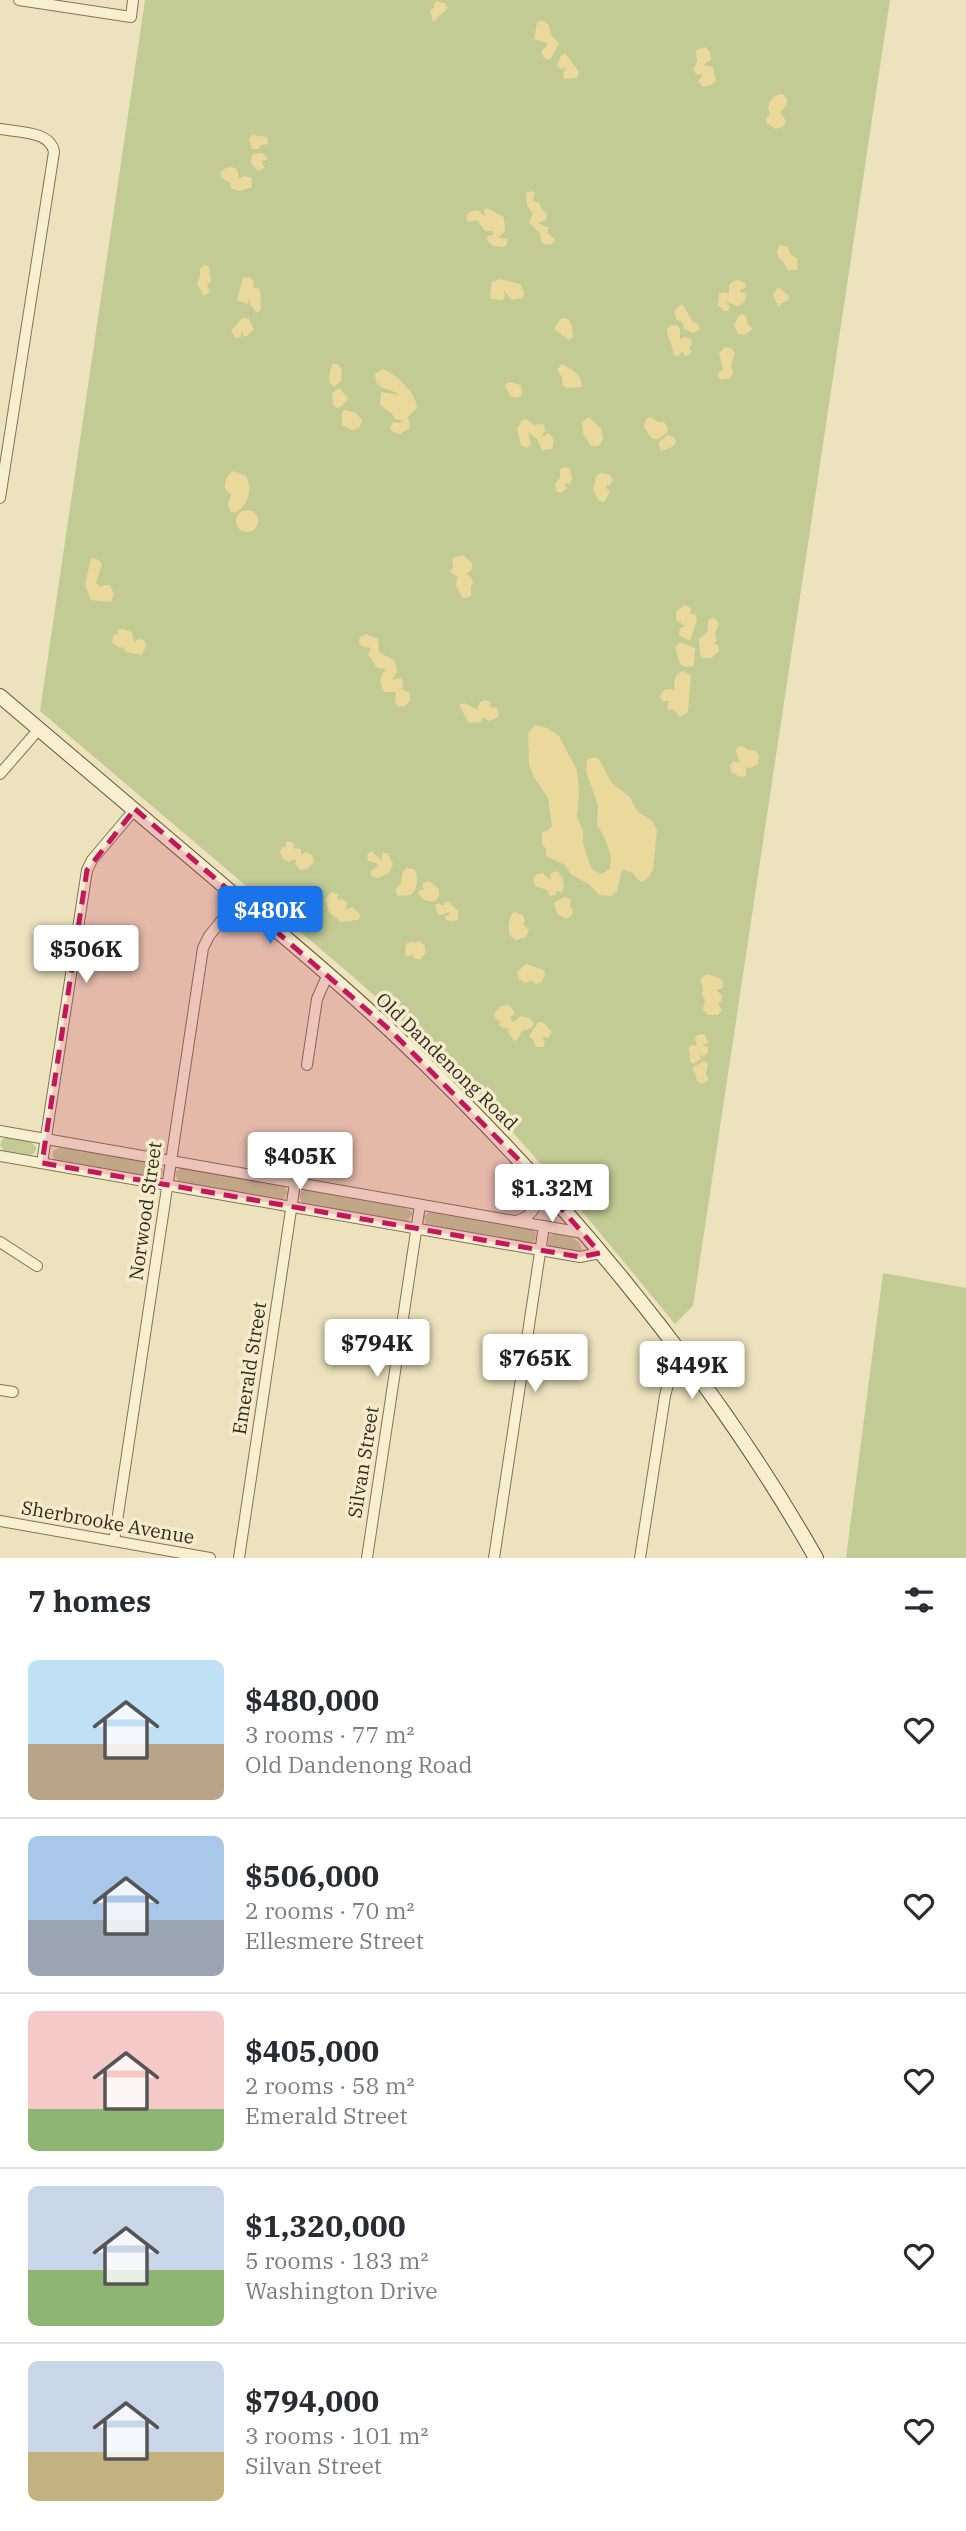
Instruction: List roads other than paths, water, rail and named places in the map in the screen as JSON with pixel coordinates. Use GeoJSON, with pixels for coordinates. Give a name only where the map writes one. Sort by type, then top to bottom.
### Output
{"type":"FeatureCollection","features":[{"type":"Feature","properties":{"kind":"main road","name":"Old Dandenong Road"},"geometry":{"type":"LineString","coordinates":[[0,696],[274,926],[457,1094],[539,1182],[677,1349],[763,1473],[816,1558]]}},
{"type":"Feature","properties":{"kind":"street"},"geometry":{"type":"LineString","coordinates":[[19,0],[127,17]]}},
{"type":"Feature","properties":{"kind":"street"},"geometry":{"type":"LineString","coordinates":[[127,0],[127,17]]}},
{"type":"Feature","properties":{"kind":"street"},"geometry":{"type":"LineString","coordinates":[[127,17],[133,0]]}},
{"type":"Feature","properties":{"kind":"street"},"geometry":{"type":"LineString","coordinates":[[0,130],[44,137],[52,144],[54,152],[0,498]]}},
{"type":"Feature","properties":{"kind":"street"},"geometry":{"type":"LineString","coordinates":[[0,774],[39,729]]}},
{"type":"Feature","properties":{"kind":"street"},"geometry":{"type":"LineString","coordinates":[[42,1163],[87,870],[92,860],[135,809]]}},
{"type":"Feature","properties":{"kind":"street","name":"Norwood Street"},"geometry":{"type":"LineString","coordinates":[[114,1541],[204,943],[239,899]]}},
{"type":"Feature","properties":{"kind":"street"},"geometry":{"type":"LineString","coordinates":[[307,1065],[318,992],[328,974]]}},
{"type":"Feature","properties":{"kind":"street"},"geometry":{"type":"LineString","coordinates":[[0,1131],[583,1233]]}},
{"type":"Feature","properties":{"kind":"street"},"geometry":{"type":"LineString","coordinates":[[0,1156],[540,1251],[580,1257],[600,1253]]}},
{"type":"Feature","properties":{"kind":"street"},"geometry":{"type":"LineString","coordinates":[[513,1221],[526,1218],[533,1211],[538,1202],[539,1182]]}},
{"type":"Feature","properties":{"kind":"street","name":"Emerald Street"},"geometry":{"type":"LineString","coordinates":[[239,1558],[295,1183]]}},
{"type":"Feature","properties":{"kind":"street","name":"Silvan Street"},"geometry":{"type":"LineString","coordinates":[[367,1558],[420,1205]]}},
{"type":"Feature","properties":{"kind":"street"},"geometry":{"type":"LineString","coordinates":[[494,1558],[544,1226]]}},
{"type":"Feature","properties":{"kind":"street"},"geometry":{"type":"LineString","coordinates":[[0,1242],[37,1266]]}},
{"type":"Feature","properties":{"kind":"street"},"geometry":{"type":"LineString","coordinates":[[640,1558],[665,1396],[677,1349]]}},
{"type":"Feature","properties":{"kind":"street"},"geometry":{"type":"LineString","coordinates":[[0,1390],[13,1392]]}},
{"type":"Feature","properties":{"kind":"street","name":"Sherbrooke Avenue"},"geometry":{"type":"LineString","coordinates":[[0,1521],[210,1558]]}}]}
